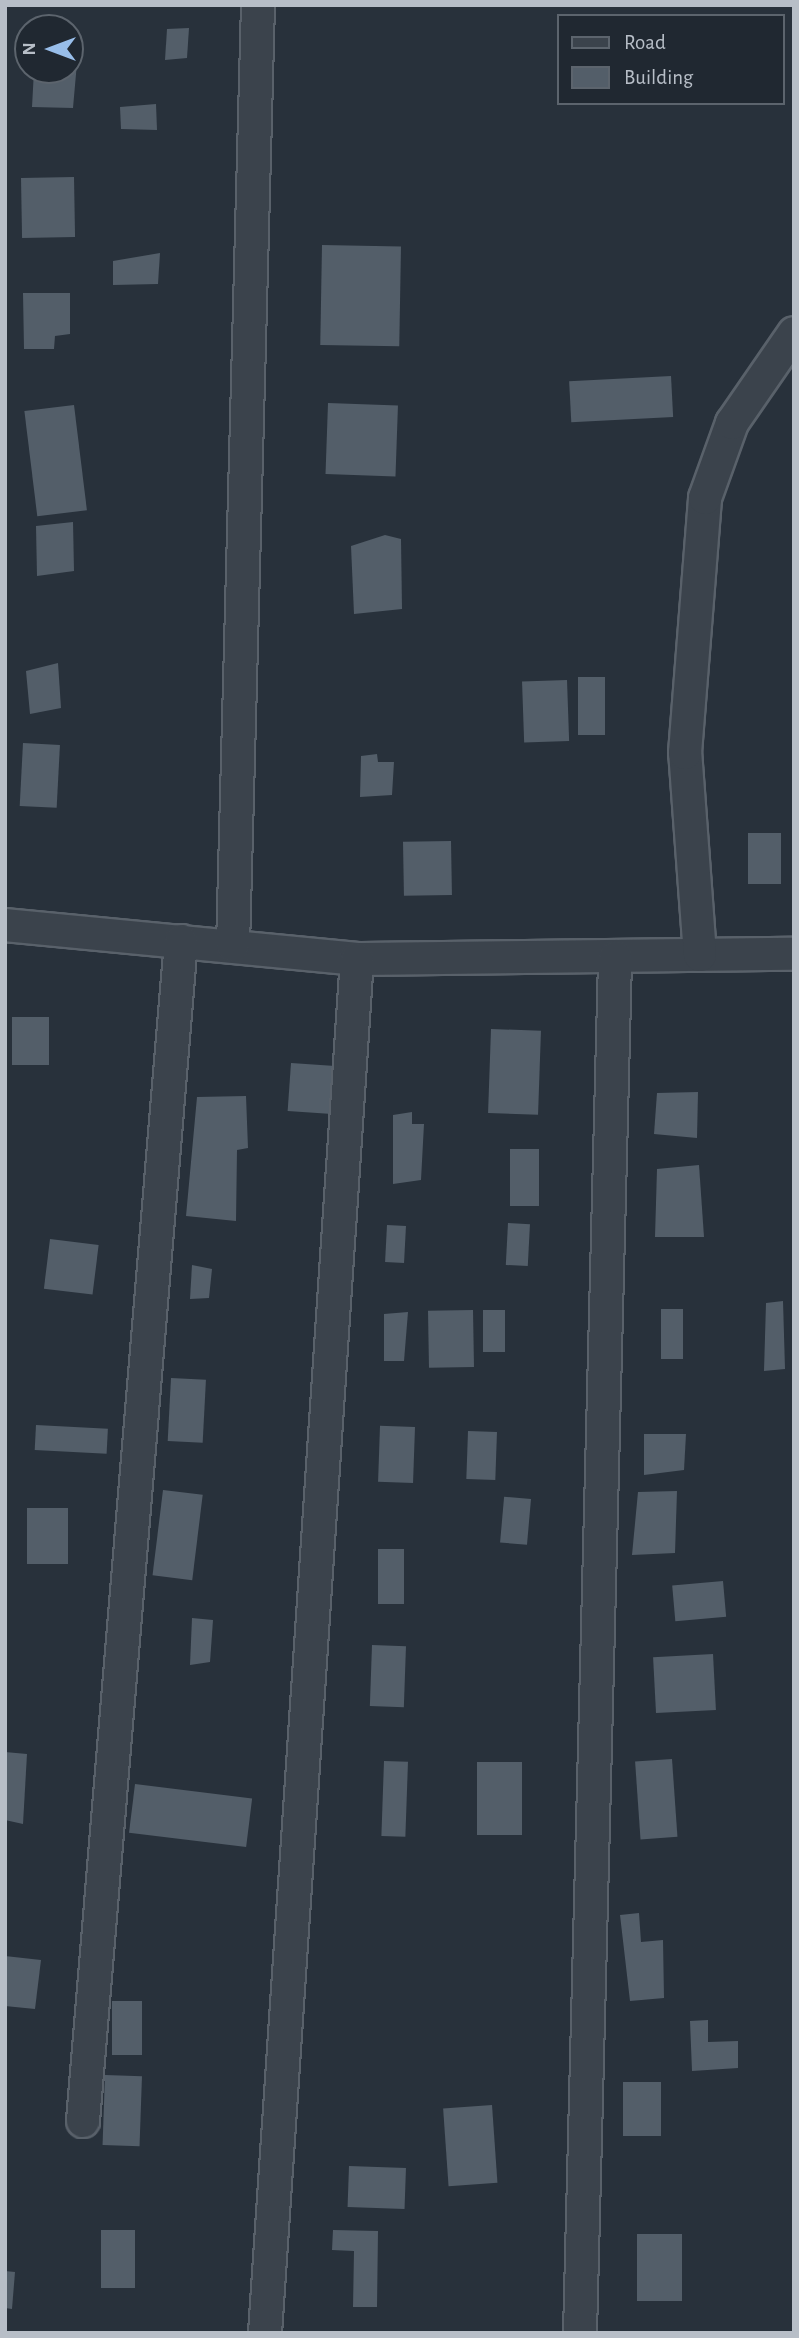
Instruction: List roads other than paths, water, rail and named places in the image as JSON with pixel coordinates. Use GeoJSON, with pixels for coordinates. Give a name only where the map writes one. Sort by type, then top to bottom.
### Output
{"type":"FeatureCollection","features":[{"type":"Feature","properties":{"kind":"street"},"geometry":{"type":"LineString","coordinates":[[233,946],[258,5]]}},
{"type":"Feature","properties":{"kind":"street"},"geometry":{"type":"LineString","coordinates":[[701,955],[685,753],[705,498],[732,423],[794,333]]}},
{"type":"Feature","properties":{"kind":"street"},"geometry":{"type":"LineString","coordinates":[[5,925],[357,958],[794,954]]}},
{"type":"Feature","properties":{"kind":"street"},"geometry":{"type":"LineString","coordinates":[[83,2121],[181,941]]}},
{"type":"Feature","properties":{"kind":"street"},"geometry":{"type":"LineString","coordinates":[[580,2333],[615,957]]}},
{"type":"Feature","properties":{"kind":"street"},"geometry":{"type":"LineString","coordinates":[[265,2333],[357,958]]}}]}
